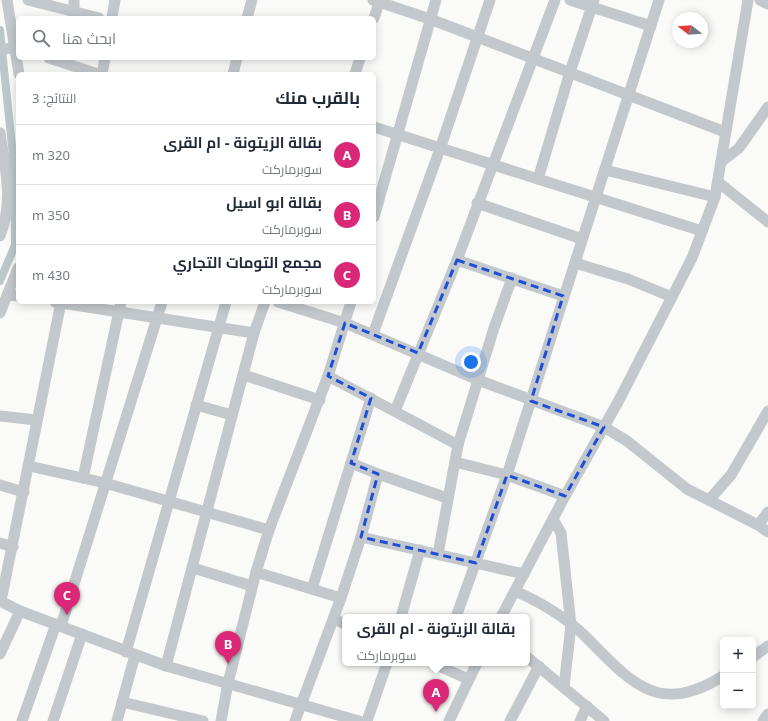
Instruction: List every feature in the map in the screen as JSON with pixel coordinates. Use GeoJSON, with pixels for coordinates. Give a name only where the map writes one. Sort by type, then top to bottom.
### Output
{"type":"FeatureCollection","features":[{"type":"Feature","properties":{"kind":"street"},"geometry":{"type":"LineString","coordinates":[[7,0],[16,42]]}},
{"type":"Feature","properties":{"kind":"street"},"geometry":{"type":"LineString","coordinates":[[28,0],[74,6],[94,16]]}},
{"type":"Feature","properties":{"kind":"street"},"geometry":{"type":"LineString","coordinates":[[112,16],[115,0]]}},
{"type":"Feature","properties":{"kind":"street"},"geometry":{"type":"LineString","coordinates":[[247,16],[252,0]]}},
{"type":"Feature","properties":{"kind":"street"},"geometry":{"type":"LineString","coordinates":[[376,210],[436,0]]}},
{"type":"Feature","properties":{"kind":"street"},"geometry":{"type":"LineString","coordinates":[[373,334],[440,149],[490,0]]}},
{"type":"Feature","properties":{"kind":"street"},"geometry":{"type":"LineString","coordinates":[[395,411],[457,260],[555,0]]}},
{"type":"Feature","properties":{"kind":"street"},"geometry":{"type":"LineString","coordinates":[[570,0],[593,3],[651,26]]}},
{"type":"Feature","properties":{"kind":"street"},"geometry":{"type":"LineString","coordinates":[[457,614],[507,475],[659,0]]}},
{"type":"Feature","properties":{"kind":"street"},"geometry":{"type":"LineString","coordinates":[[504,614],[553,518],[604,427],[692,258],[715,196],[748,0]]}},
{"type":"Feature","properties":{"kind":"street"},"geometry":{"type":"LineString","coordinates":[[760,0],[768,4]]}},
{"type":"Feature","properties":{"kind":"street"},"geometry":{"type":"LineString","coordinates":[[374,16],[378,1],[430,19],[725,132]]}},
{"type":"Feature","properties":{"kind":"street"},"geometry":{"type":"LineString","coordinates":[[538,180],[570,72],[593,3]]}},
{"type":"Feature","properties":{"kind":"street"},"geometry":{"type":"LineString","coordinates":[[0,48],[16,47]]}},
{"type":"Feature","properties":{"kind":"street"},"geometry":{"type":"LineString","coordinates":[[18,60],[19,72]]}},
{"type":"Feature","properties":{"kind":"street"},"geometry":{"type":"LineString","coordinates":[[55,60],[92,72]]}},
{"type":"Feature","properties":{"kind":"street"},"geometry":{"type":"LineString","coordinates":[[102,72],[105,60]]}},
{"type":"Feature","properties":{"kind":"street"},"geometry":{"type":"LineString","coordinates":[[233,72],[236,60]]}},
{"type":"Feature","properties":{"kind":"street"},"geometry":{"type":"LineString","coordinates":[[356,72],[359,60]]}},
{"type":"Feature","properties":{"kind":"street"},"geometry":{"type":"LineString","coordinates":[[721,162],[739,148],[768,107]]}},
{"type":"Feature","properties":{"kind":"street"},"geometry":{"type":"LineString","coordinates":[[376,128],[492,166],[702,231]]}},
{"type":"Feature","properties":{"kind":"street"},"geometry":{"type":"LineString","coordinates":[[0,133],[8,190],[0,236]]}},
{"type":"Feature","properties":{"kind":"street"},"geometry":{"type":"LineString","coordinates":[[605,170],[715,196]]}},
{"type":"Feature","properties":{"kind":"street"},"geometry":{"type":"LineString","coordinates":[[718,182],[768,222]]}},
{"type":"Feature","properties":{"kind":"street"},"geometry":{"type":"LineString","coordinates":[[478,203],[582,239]]}},
{"type":"Feature","properties":{"kind":"street"},"geometry":{"type":"LineString","coordinates":[[457,260],[564,296]]}},
{"type":"Feature","properties":{"kind":"street"},"geometry":{"type":"LineString","coordinates":[[575,263],[628,279],[672,297]]}},
{"type":"Feature","properties":{"kind":"street"},"geometry":{"type":"LineString","coordinates":[[438,554],[447,498],[458,445],[512,278]]}},
{"type":"Feature","properties":{"kind":"street"},"geometry":{"type":"LineString","coordinates":[[0,313],[13,296],[16,279]]}},
{"type":"Feature","properties":{"kind":"street"},"geometry":{"type":"LineString","coordinates":[[59,304],[36,420],[24,492],[0,601],[130,654],[166,666],[359,721]]}},
{"type":"Feature","properties":{"kind":"street"},"geometry":{"type":"LineString","coordinates":[[83,304],[120,307],[157,318],[254,333]]}},
{"type":"Feature","properties":{"kind":"street"},"geometry":{"type":"LineString","coordinates":[[22,721],[58,625],[105,483],[161,304]]}},
{"type":"Feature","properties":{"kind":"street"},"geometry":{"type":"LineString","coordinates":[[117,721],[122,702],[130,654],[168,501],[225,304]]}},
{"type":"Feature","properties":{"kind":"street"},"geometry":{"type":"LineString","coordinates":[[166,666],[208,512],[254,333],[264,304]]}},
{"type":"Feature","properties":{"kind":"street"},"geometry":{"type":"LineString","coordinates":[[284,304],[345,323],[478,380],[604,427],[627,441],[687,489],[758,525],[768,532]]}},
{"type":"Feature","properties":{"kind":"street"},"geometry":{"type":"LineString","coordinates":[[221,721],[228,683],[252,586],[269,530],[320,400],[350,304]]}},
{"type":"Feature","properties":{"kind":"street"},"geometry":{"type":"LineString","coordinates":[[83,478],[120,307]]}},
{"type":"Feature","properties":{"kind":"street"},"geometry":{"type":"LineString","coordinates":[[244,375],[320,400]]}},
{"type":"Feature","properties":{"kind":"street"},"geometry":{"type":"LineString","coordinates":[[328,376],[458,445]]}},
{"type":"Feature","properties":{"kind":"street"},"geometry":{"type":"LineString","coordinates":[[312,589],[371,398]]}},
{"type":"Feature","properties":{"kind":"street"},"geometry":{"type":"LineString","coordinates":[[196,405],[232,415]]}},
{"type":"Feature","properties":{"kind":"street"},"geometry":{"type":"LineString","coordinates":[[709,500],[731,476],[768,411]]}},
{"type":"Feature","properties":{"kind":"street"},"geometry":{"type":"LineString","coordinates":[[0,416],[36,420]]}},
{"type":"Feature","properties":{"kind":"street"},"geometry":{"type":"LineString","coordinates":[[351,462],[378,474],[447,498]]}},
{"type":"Feature","properties":{"kind":"street"},"geometry":{"type":"LineString","coordinates":[[455,462],[507,475],[565,496]]}},
{"type":"Feature","properties":{"kind":"street"},"geometry":{"type":"LineString","coordinates":[[29,466],[105,483],[269,530]]}},
{"type":"Feature","properties":{"kind":"street"},"geometry":{"type":"LineString","coordinates":[[295,721],[334,619],[361,537],[378,474]]}},
{"type":"Feature","properties":{"kind":"street"},"geometry":{"type":"LineString","coordinates":[[0,484],[24,492]]}},
{"type":"Feature","properties":{"kind":"street"},"geometry":{"type":"LineString","coordinates":[[758,525],[768,512]]}},
{"type":"Feature","properties":{"kind":"street"},"geometry":{"type":"LineString","coordinates":[[553,518],[561,533],[571,625],[564,687]]}},
{"type":"Feature","properties":{"kind":"street"},"geometry":{"type":"LineString","coordinates":[[361,537],[524,574]]}},
{"type":"Feature","properties":{"kind":"street"},"geometry":{"type":"LineString","coordinates":[[0,543],[13,547]]}},
{"type":"Feature","properties":{"kind":"street"},"geometry":{"type":"LineString","coordinates":[[402,614],[420,550]]}},
{"type":"Feature","properties":{"kind":"street"},"geometry":{"type":"LineString","coordinates":[[193,568],[252,586]]}},
{"type":"Feature","properties":{"kind":"street"},"geometry":{"type":"LineString","coordinates":[[256,572],[341,598]]}},
{"type":"Feature","properties":{"kind":"street"},"geometry":{"type":"LineString","coordinates":[[515,592],[544,605],[571,625],[626,677],[648,690],[662,694],[678,695],[694,691],[720,678]]}},
{"type":"Feature","properties":{"kind":"street"},"geometry":{"type":"LineString","coordinates":[[0,654],[20,610]]}},
{"type":"Feature","properties":{"kind":"street"},"geometry":{"type":"LineString","coordinates":[[334,619],[342,623]]}},
{"type":"Feature","properties":{"kind":"street"},"geometry":{"type":"LineString","coordinates":[[53,721],[82,634]]}},
{"type":"Feature","properties":{"kind":"street"},"geometry":{"type":"LineString","coordinates":[[756,655],[768,646]]}},
{"type":"Feature","properties":{"kind":"street"},"geometry":{"type":"LineString","coordinates":[[530,659],[604,721]]}},
{"type":"Feature","properties":{"kind":"street"},"geometry":{"type":"LineString","coordinates":[[367,721],[386,666]]}},
{"type":"Feature","properties":{"kind":"street"},"geometry":{"type":"LineString","coordinates":[[440,666],[468,679]]}},
{"type":"Feature","properties":{"kind":"street"},"geometry":{"type":"LineString","coordinates":[[449,721],[475,666]]}},
{"type":"Feature","properties":{"kind":"street"},"geometry":{"type":"LineString","coordinates":[[510,721],[539,666]]}},
{"type":"Feature","properties":{"kind":"street"},"geometry":{"type":"LineString","coordinates":[[122,702],[203,721]]}},
{"type":"Feature","properties":{"kind":"street"},"geometry":{"type":"LineString","coordinates":[[580,721],[587,706]]}},
{"type":"Feature","properties":{"kind":"street"},"geometry":{"type":"LineString","coordinates":[[762,721],[768,714]]}},
{"type":"Feature","properties":{"kind":"highlighted area"},"geometry":{"type":"Polygon","coordinates":[[[457,260],[563,296],[531,401],[604,427],[565,496],[507,475],[476,563],[361,537],[378,474],[351,463],[371,398],[328,376],[345,323],[418,353],[457,260]]]}},
{"type":"Feature","properties":{"kind":"waterway"},"geometry":{"type":"LineString","coordinates":[[0,30],[14,166],[15,245],[0,281]]}},
{"type":"Feature","properties":{"kind":"place","name":"مجمع التومات التجاري"},"geometry":{"type":"Point","coordinates":[67,615]}},
{"type":"Feature","properties":{"kind":"place","name":"بقالة ابو اسيل"},"geometry":{"type":"Point","coordinates":[228,664]}},
{"type":"Feature","properties":{"kind":"place","name":"بقالة الزيتونة - ام القرى"},"geometry":{"type":"Point","coordinates":[436,712]}}]}
